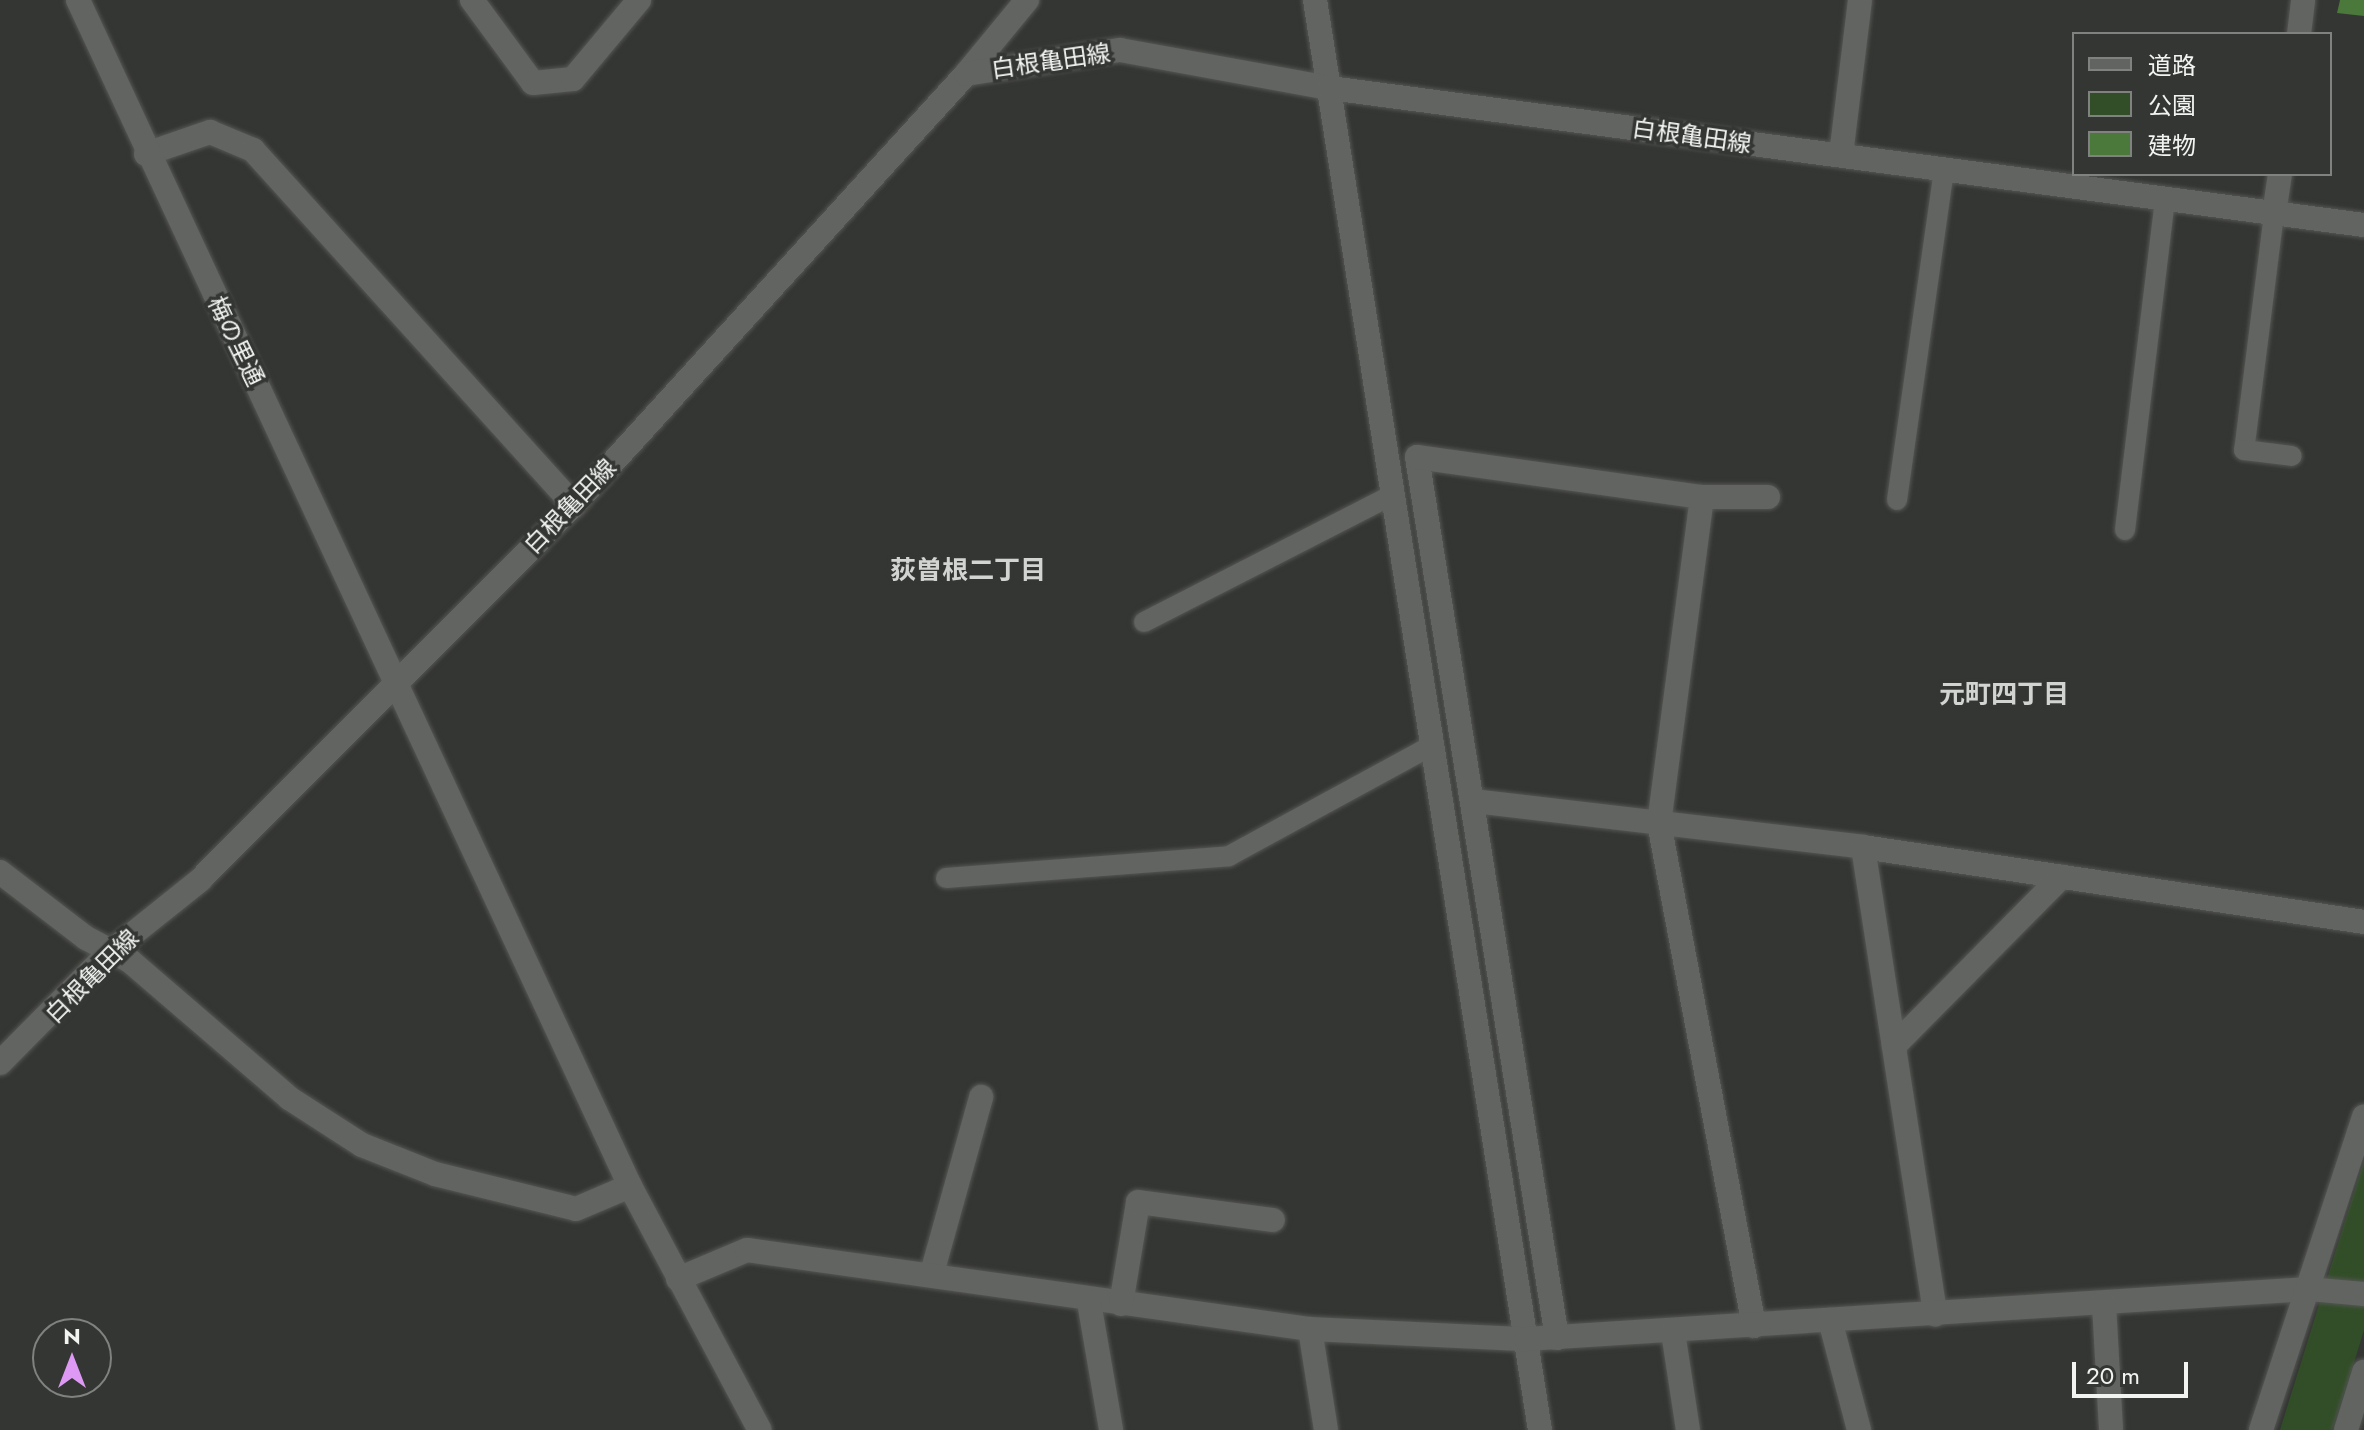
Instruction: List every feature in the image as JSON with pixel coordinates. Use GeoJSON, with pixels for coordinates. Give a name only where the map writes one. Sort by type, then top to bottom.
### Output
{"type":"FeatureCollection","features":[{"type":"Feature","properties":{"kind":"street","name":"梅の里通"},"geometry":{"type":"LineString","coordinates":[[78,0],[146,154],[400,679],[630,1186],[760,1430]]}},
{"type":"Feature","properties":{"kind":"street"},"geometry":{"type":"LineString","coordinates":[[472,0],[533,83],[573,79],[639,0]]}},
{"type":"Feature","properties":{"kind":"street"},"geometry":{"type":"LineString","coordinates":[[966,74],[1027,0]]}},
{"type":"Feature","properties":{"kind":"street"},"geometry":{"type":"LineString","coordinates":[[1315,0],[1388,497],[1433,745],[1540,1430]]}},
{"type":"Feature","properties":{"kind":"street"},"geometry":{"type":"LineString","coordinates":[[1841,155],[1860,0]]}},
{"type":"Feature","properties":{"kind":"street"},"geometry":{"type":"LineString","coordinates":[[2299,32],[2303,0]]}},
{"type":"Feature","properties":{"kind":"street","name":"白根亀田線"},"geometry":{"type":"LineString","coordinates":[[0,1063],[109,953],[200,880],[574,505],[966,74],[1120,50],[1330,88],[2364,225]]}},
{"type":"Feature","properties":{"kind":"street"},"geometry":{"type":"LineString","coordinates":[[146,154],[210,132],[253,150],[574,505]]}},
{"type":"Feature","properties":{"kind":"street"},"geometry":{"type":"LineString","coordinates":[[2274,214],[2280,176]]}},
{"type":"Feature","properties":{"kind":"street"},"geometry":{"type":"LineString","coordinates":[[1557,1338],[1417,457],[1702,497],[1768,497]]}},
{"type":"Feature","properties":{"kind":"street"},"geometry":{"type":"LineString","coordinates":[[1702,497],[1659,823],[1754,1326]]}},
{"type":"Feature","properties":{"kind":"street"},"geometry":{"type":"LineString","coordinates":[[1474,801],[1863,847],[2364,922]]}},
{"type":"Feature","properties":{"kind":"street"},"geometry":{"type":"LineString","coordinates":[[1863,847],[1935,1314]]}},
{"type":"Feature","properties":{"kind":"street"},"geometry":{"type":"LineString","coordinates":[[0,872],[109,953],[130,961],[289,1098],[362,1145],[550,1206],[576,1209],[630,1186]]}},
{"type":"Feature","properties":{"kind":"street"},"geometry":{"type":"LineString","coordinates":[[1894,1046],[2061,877]]}},
{"type":"Feature","properties":{"kind":"street"},"geometry":{"type":"LineString","coordinates":[[932,1273],[981,1097]]}},
{"type":"Feature","properties":{"kind":"street"},"geometry":{"type":"LineString","coordinates":[[2261,1430],[2364,1116]]}},
{"type":"Feature","properties":{"kind":"street"},"geometry":{"type":"LineString","coordinates":[[1121,1304],[1138,1202],[1273,1220]]}},
{"type":"Feature","properties":{"kind":"street"},"geometry":{"type":"LineString","coordinates":[[678,1279],[747,1250],[932,1273],[1089,1302],[1310,1329],[1526,1339],[2308,1289],[2364,1294]]}},
{"type":"Feature","properties":{"kind":"street"},"geometry":{"type":"LineString","coordinates":[[1089,1302],[1111,1430]]}},
{"type":"Feature","properties":{"kind":"street"},"geometry":{"type":"LineString","coordinates":[[2104,1304],[2111,1430]]}},
{"type":"Feature","properties":{"kind":"street"},"geometry":{"type":"LineString","coordinates":[[1830,1320],[1859,1430]]}},
{"type":"Feature","properties":{"kind":"street"},"geometry":{"type":"LineString","coordinates":[[1310,1329],[1326,1430]]}},
{"type":"Feature","properties":{"kind":"street"},"geometry":{"type":"LineString","coordinates":[[1673,1332],[1688,1430]]}},
{"type":"Feature","properties":{"kind":"street"},"geometry":{"type":"LineString","coordinates":[[2346,1430],[2364,1372]]}},
{"type":"Feature","properties":{"kind":"lane"},"geometry":{"type":"LineString","coordinates":[[1897,500],[1944,170]]}},
{"type":"Feature","properties":{"kind":"lane"},"geometry":{"type":"LineString","coordinates":[[2125,530],[2165,199]]}},
{"type":"Feature","properties":{"kind":"lane"},"geometry":{"type":"LineString","coordinates":[[2274,214],[2244,450],[2292,456]]}},
{"type":"Feature","properties":{"kind":"lane"},"geometry":{"type":"LineString","coordinates":[[1144,622],[1388,497]]}},
{"type":"Feature","properties":{"kind":"lane"},"geometry":{"type":"LineString","coordinates":[[946,878],[1229,856],[1433,745]]}},
{"type":"Feature","properties":{"kind":"green space"},"geometry":{"type":"Polygon","coordinates":[[[2364,1160],[2364,1330],[2356,1356],[2332,1430],[2280,1430],[2364,1160]]]}},
{"type":"Feature","properties":{"kind":"building"},"geometry":{"type":"Polygon","coordinates":[[[2340,0],[2364,0],[2364,16],[2337,13],[2340,0]]]}},
{"type":"Feature","properties":{"kind":"district","name":"荻曽根二丁目"},"geometry":{"type":"Point","coordinates":[968,571]}},
{"type":"Feature","properties":{"kind":"district","name":"元町四丁目"},"geometry":{"type":"Point","coordinates":[2004,695]}}]}
